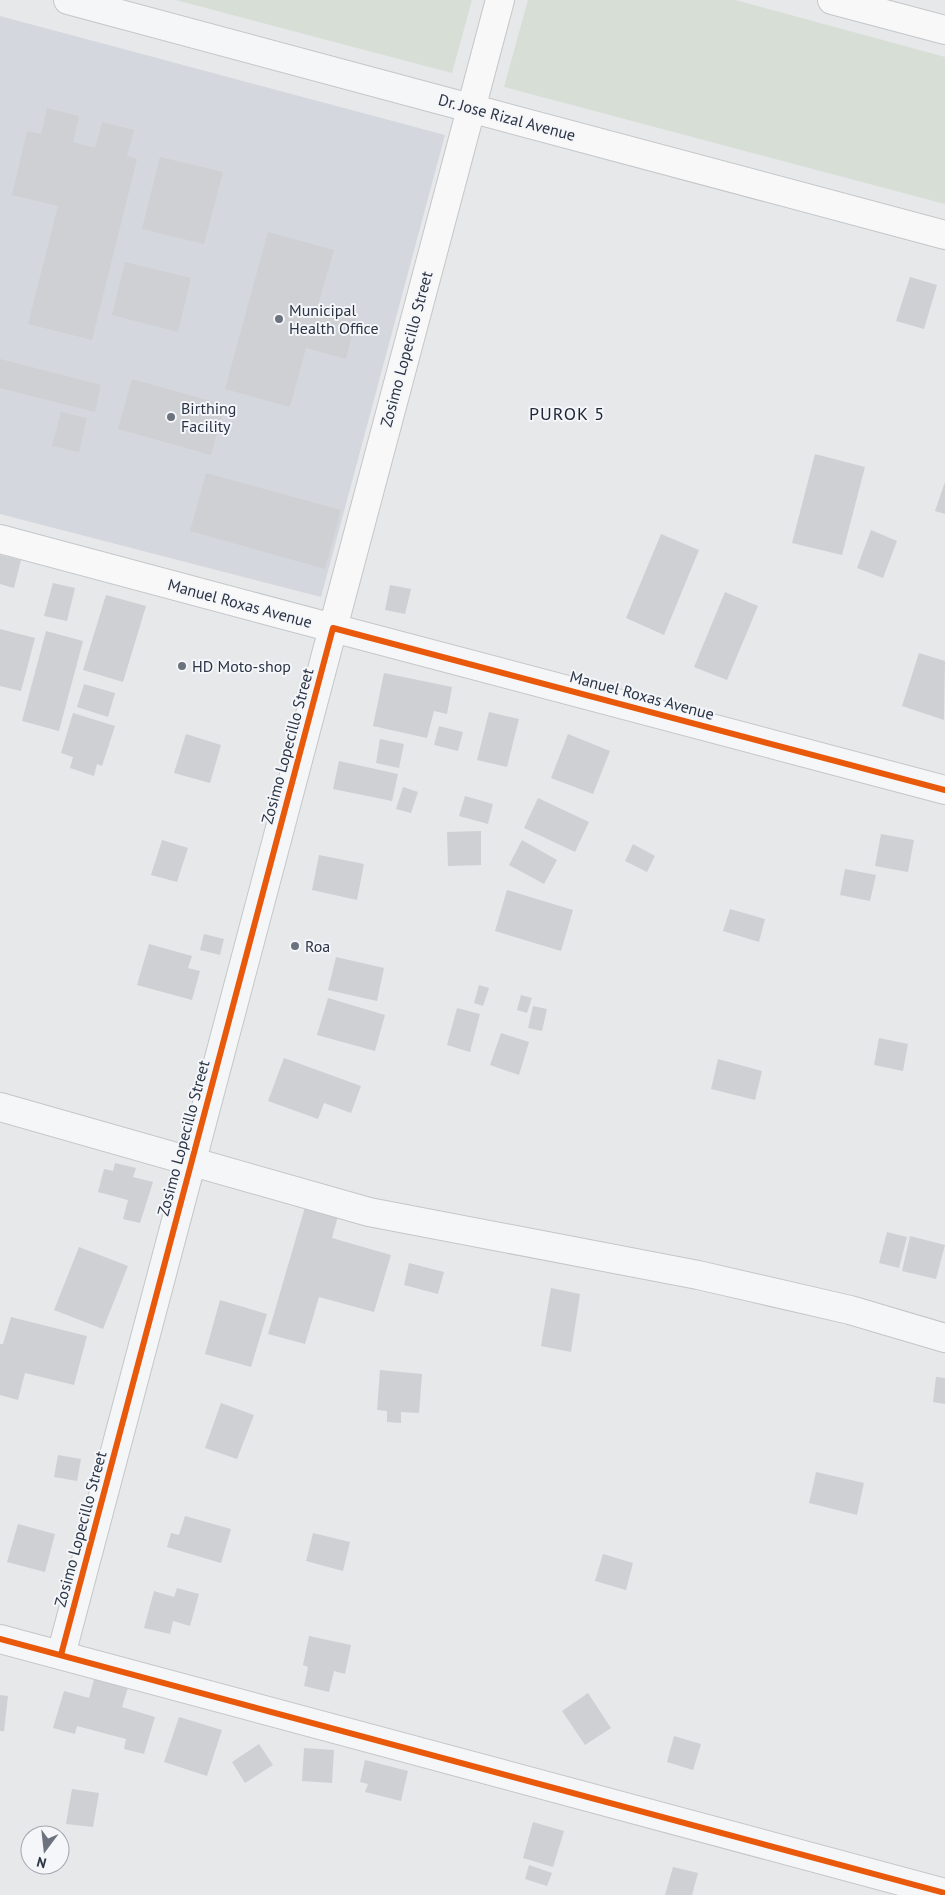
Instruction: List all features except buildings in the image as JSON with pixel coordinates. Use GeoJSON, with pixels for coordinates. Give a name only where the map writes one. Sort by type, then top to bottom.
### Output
{"type":"FeatureCollection","features":[{"type":"Feature","properties":{"kind":"main road","name":"Zosimo Lopecillo Street"},"geometry":{"type":"LineString","coordinates":[[333,628],[500,0]]}},
{"type":"Feature","properties":{"kind":"main road"},"geometry":{"type":"LineString","coordinates":[[832,0],[945,30]]}},
{"type":"Feature","properties":{"kind":"main road","name":"Dr. Jose Rizal Avenue"},"geometry":{"type":"LineString","coordinates":[[470,108],[945,235]]}},
{"type":"Feature","properties":{"kind":"main road","name":"Manuel Roxas Avenue"},"geometry":{"type":"LineString","coordinates":[[0,539],[333,628]]}},
{"type":"Feature","properties":{"kind":"street","name":"Dr. Jose Rizal Avenue"},"geometry":{"type":"LineString","coordinates":[[68,0],[470,108]]}},
{"type":"Feature","properties":{"kind":"street","name":"Manuel Roxas Avenue"},"geometry":{"type":"LineString","coordinates":[[333,628],[945,790]]}},
{"type":"Feature","properties":{"kind":"street","name":"Zosimo Lopecillo Street"},"geometry":{"type":"LineString","coordinates":[[61,1655],[333,628]]}},
{"type":"Feature","properties":{"kind":"street"},"geometry":{"type":"LineString","coordinates":[[0,1107],[368,1212],[698,1275],[850,1310],[945,1338]]}},
{"type":"Feature","properties":{"kind":"street"},"geometry":{"type":"LineString","coordinates":[[0,1639],[945,1893]]}},
{"type":"Feature","properties":{"kind":"shaded area"},"geometry":{"type":"Polygon","coordinates":[[[176,0],[472,0],[452,73],[176,0]]]}},
{"type":"Feature","properties":{"kind":"shaded area"},"geometry":{"type":"Polygon","coordinates":[[[528,0],[735,0],[945,57],[945,204],[504,87],[528,0]]]}},
{"type":"Feature","properties":{"kind":"shaded area"},"geometry":{"type":"Polygon","coordinates":[[[0,16],[445,135],[321,597],[0,514],[0,16]]]}},
{"type":"Feature","properties":{"kind":"cycle path"},"geometry":{"type":"LineString","coordinates":[[61,1655],[333,628],[945,790]]}},
{"type":"Feature","properties":{"kind":"cycle path"},"geometry":{"type":"LineString","coordinates":[[0,1639],[945,1893]]}},
{"type":"Feature","properties":{"kind":"place","name":"Municipal Health Office"},"geometry":{"type":"Point","coordinates":[279,319]}},
{"type":"Feature","properties":{"kind":"place","name":"Birthing Facility"},"geometry":{"type":"Point","coordinates":[171,417]}},
{"type":"Feature","properties":{"kind":"place","name":"HD Moto-shop"},"geometry":{"type":"Point","coordinates":[182,666]}},
{"type":"Feature","properties":{"kind":"place","name":"Roa"},"geometry":{"type":"Point","coordinates":[295,946]}},
{"type":"Feature","properties":{"kind":"district","name":"PUROK 5"},"geometry":{"type":"Point","coordinates":[567,414]}}]}
